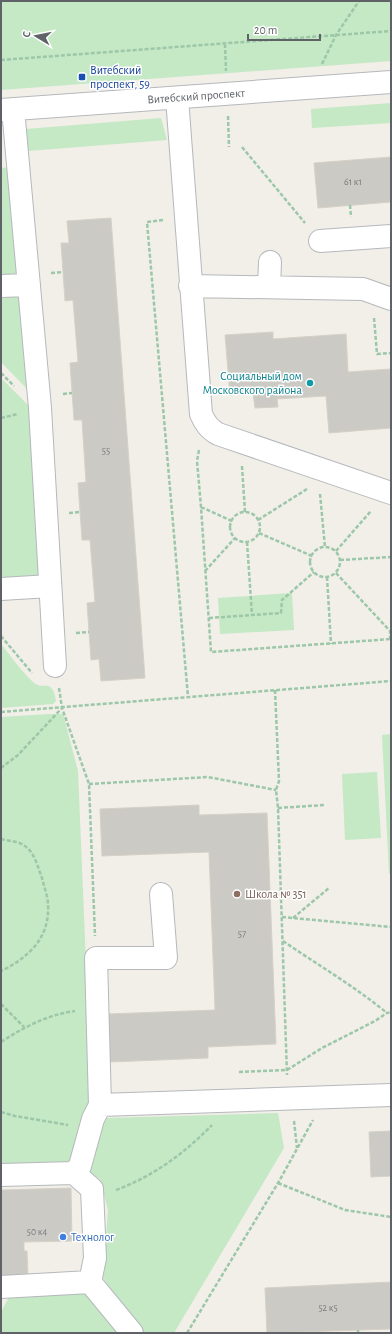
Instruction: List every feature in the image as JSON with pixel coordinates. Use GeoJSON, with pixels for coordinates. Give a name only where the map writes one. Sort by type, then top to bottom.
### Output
{"type":"FeatureCollection","features":[{"type":"Feature","properties":{"kind":"street","name":"Витебский проспект"},"geometry":{"type":"LineString","coordinates":[[7,110],[391,82]]}},
{"type":"Feature","properties":{"kind":"street"},"geometry":{"type":"LineString","coordinates":[[177,98],[190,286],[201,414],[204,420],[212,430],[218,434],[318,474],[387,492]]}},
{"type":"Feature","properties":{"kind":"street"},"geometry":{"type":"LineString","coordinates":[[7,110],[17,163],[40,408],[55,666]]}},
{"type":"Feature","properties":{"kind":"street"},"geometry":{"type":"LineString","coordinates":[[320,241],[391,236]]}},
{"type":"Feature","properties":{"kind":"street"},"geometry":{"type":"LineString","coordinates":[[269,287],[270,262]]}},
{"type":"Feature","properties":{"kind":"street"},"geometry":{"type":"LineString","coordinates":[[1,286],[29,285]]}},
{"type":"Feature","properties":{"kind":"street"},"geometry":{"type":"LineString","coordinates":[[190,286],[363,289],[391,287]]}},
{"type":"Feature","properties":{"kind":"street"},"geometry":{"type":"LineString","coordinates":[[363,289],[391,299]]}},
{"type":"Feature","properties":{"kind":"street"},"geometry":{"type":"LineString","coordinates":[[1,589],[50,586]]}},
{"type":"Feature","properties":{"kind":"street"},"geometry":{"type":"LineString","coordinates":[[74,1173],[80,1166],[93,1118],[100,1105],[96,958],[166,958],[161,894]]}},
{"type":"Feature","properties":{"kind":"street"},"geometry":{"type":"LineString","coordinates":[[100,1105],[391,1095]]}},
{"type":"Feature","properties":{"kind":"street"},"geometry":{"type":"LineString","coordinates":[[1,1174],[74,1173],[92,1189],[95,1258],[90,1282]]}},
{"type":"Feature","properties":{"kind":"street"},"geometry":{"type":"LineString","coordinates":[[1,1287],[90,1282]]}},
{"type":"Feature","properties":{"kind":"street"},"geometry":{"type":"LineString","coordinates":[[90,1282],[132,1333]]}},
{"type":"Feature","properties":{"kind":"path"},"geometry":{"type":"LineString","coordinates":[[311,88],[336,35],[359,1]]}},
{"type":"Feature","properties":{"kind":"path"},"geometry":{"type":"LineString","coordinates":[[1,60],[391,31]]}},
{"type":"Feature","properties":{"kind":"path"},"geometry":{"type":"LineString","coordinates":[[225,44],[226,73]]}},
{"type":"Feature","properties":{"kind":"path"},"geometry":{"type":"LineString","coordinates":[[228,116],[229,147]]}},
{"type":"Feature","properties":{"kind":"path"},"geometry":{"type":"LineString","coordinates":[[242,147],[320,241]]}},
{"type":"Feature","properties":{"kind":"path"},"geometry":{"type":"LineString","coordinates":[[186,218],[147,222],[188,697]]}},
{"type":"Feature","properties":{"kind":"path"},"geometry":{"type":"LineString","coordinates":[[374,316],[377,354],[391,353]]}},
{"type":"Feature","properties":{"kind":"path"},"geometry":{"type":"LineString","coordinates":[[200,447],[197,461],[211,652],[391,639],[390,630],[336,573]]}},
{"type":"Feature","properties":{"kind":"path"},"geometry":{"type":"LineString","coordinates":[[258,520],[318,474]]}},
{"type":"Feature","properties":{"kind":"path"},"geometry":{"type":"LineString","coordinates":[[318,474],[325,547]]}},
{"type":"Feature","properties":{"kind":"path"},"geometry":{"type":"LineString","coordinates":[[336,551],[387,492]]}},
{"type":"Feature","properties":{"kind":"path"},"geometry":{"type":"LineString","coordinates":[[201,507],[232,521]]}},
{"type":"Feature","properties":{"kind":"path"},"geometry":{"type":"LineString","coordinates":[[245,512],[253,514],[260,524],[259,533],[254,539],[247,542],[238,540],[230,530],[232,521],[237,514],[245,512]]}},
{"type":"Feature","properties":{"kind":"path"},"geometry":{"type":"LineString","coordinates":[[259,533],[312,556]]}},
{"type":"Feature","properties":{"kind":"path"},"geometry":{"type":"LineString","coordinates":[[205,571],[235,538]]}},
{"type":"Feature","properties":{"kind":"path"},"geometry":{"type":"LineString","coordinates":[[247,542],[252,615]]}},
{"type":"Feature","properties":{"kind":"path"},"geometry":{"type":"LineString","coordinates":[[325,547],[336,551],[340,560],[340,567],[336,573],[327,577],[322,577],[314,572],[310,561],[312,556],[319,548],[325,547]]}},
{"type":"Feature","properties":{"kind":"path"},"geometry":{"type":"LineString","coordinates":[[340,560],[391,557]]}},
{"type":"Feature","properties":{"kind":"path"},"geometry":{"type":"LineString","coordinates":[[209,618],[281,613],[282,600],[314,572]]}},
{"type":"Feature","properties":{"kind":"path"},"geometry":{"type":"LineString","coordinates":[[327,577],[331,644]]}},
{"type":"Feature","properties":{"kind":"path"},"geometry":{"type":"LineString","coordinates":[[1,636],[33,674]]}},
{"type":"Feature","properties":{"kind":"path"},"geometry":{"type":"LineString","coordinates":[[55,666],[62,708],[89,784],[96,958]]}},
{"type":"Feature","properties":{"kind":"path"},"geometry":{"type":"LineString","coordinates":[[1,712],[391,682]]}},
{"type":"Feature","properties":{"kind":"path"},"geometry":{"type":"LineString","coordinates":[[275,690],[279,781],[276,790],[278,808],[288,1098]]}},
{"type":"Feature","properties":{"kind":"path"},"geometry":{"type":"LineString","coordinates":[[1,768],[18,755],[62,708]]}},
{"type":"Feature","properties":{"kind":"path"},"geometry":{"type":"LineString","coordinates":[[89,784],[208,777],[276,790]]}},
{"type":"Feature","properties":{"kind":"path"},"geometry":{"type":"LineString","coordinates":[[278,808],[324,805]]}},
{"type":"Feature","properties":{"kind":"path"},"geometry":{"type":"LineString","coordinates":[[1,839],[24,846],[33,856],[46,892],[48,905],[47,920],[42,935],[31,952],[16,964],[1,971]]}},
{"type":"Feature","properties":{"kind":"path"},"geometry":{"type":"LineString","coordinates":[[293,918],[329,888]]}},
{"type":"Feature","properties":{"kind":"path"},"geometry":{"type":"LineString","coordinates":[[282,918],[391,927]]}},
{"type":"Feature","properties":{"kind":"path"},"geometry":{"type":"LineString","coordinates":[[239,1072],[287,1070],[322,1048],[375,1021],[389,1012],[282,941]]}},
{"type":"Feature","properties":{"kind":"path"},"geometry":{"type":"LineString","coordinates":[[1,1004],[24,1027]]}},
{"type":"Feature","properties":{"kind":"path"},"geometry":{"type":"LineString","coordinates":[[1,1042],[24,1027],[47,1017],[77,1010]]}},
{"type":"Feature","properties":{"kind":"path"},"geometry":{"type":"LineString","coordinates":[[187,1333],[278,1183],[316,1115],[315,1097]]}},
{"type":"Feature","properties":{"kind":"path"},"geometry":{"type":"LineString","coordinates":[[92,1197],[118,1190],[144,1178],[181,1153],[196,1142],[219,1116],[226,1101]]}},
{"type":"Feature","properties":{"kind":"path"},"geometry":{"type":"LineString","coordinates":[[1,1112],[15,1116],[90,1129]]}},
{"type":"Feature","properties":{"kind":"path"},"geometry":{"type":"LineString","coordinates":[[278,1183],[345,1210],[391,1217]]}},
{"type":"Feature","properties":{"kind":"green space"},"geometry":{"type":"Polygon","coordinates":[[[1,1],[391,1],[391,61],[1,90],[1,1]]]}},
{"type":"Feature","properties":{"kind":"green space"},"geometry":{"type":"Polygon","coordinates":[[[391,103],[391,123],[312,128],[311,109],[391,103]]]}},
{"type":"Feature","properties":{"kind":"green space"},"geometry":{"type":"Polygon","coordinates":[[[161,118],[167,140],[28,151],[26,129],[161,118]]]}},
{"type":"Feature","properties":{"kind":"green space"},"geometry":{"type":"Polygon","coordinates":[[[13,167],[22,282],[1,283],[1,168],[13,167]]]}},
{"type":"Feature","properties":{"kind":"green space"},"geometry":{"type":"Polygon","coordinates":[[[21,292],[29,391],[1,362],[1,294],[21,292]]]}},
{"type":"Feature","properties":{"kind":"green space"},"geometry":{"type":"Polygon","coordinates":[[[1,378],[36,413],[46,583],[1,585],[1,378]]]}},
{"type":"Feature","properties":{"kind":"green space"},"geometry":{"type":"Polygon","coordinates":[[[292,593],[294,630],[220,634],[218,598],[292,593]]]}},
{"type":"Feature","properties":{"kind":"green space"},"geometry":{"type":"Polygon","coordinates":[[[1,644],[33,682],[37,685],[47,686],[52,689],[56,701],[53,704],[1,708],[1,644]]]}},
{"type":"Feature","properties":{"kind":"green space"},"geometry":{"type":"Polygon","coordinates":[[[63,714],[78,771],[92,1108],[71,1165],[1,1170],[1,717],[63,714]]]}},
{"type":"Feature","properties":{"kind":"green space"},"geometry":{"type":"Polygon","coordinates":[[[391,734],[391,874],[389,874],[382,735],[391,734]]]}},
{"type":"Feature","properties":{"kind":"green space"},"geometry":{"type":"Polygon","coordinates":[[[377,772],[381,838],[345,840],[342,774],[377,772]]]}},
{"type":"Feature","properties":{"kind":"green space"},"geometry":{"type":"Polygon","coordinates":[[[278,1113],[284,1148],[174,1333],[144,1333],[103,1278],[108,1210],[100,1179],[88,1172],[105,1118],[278,1113]]]}},
{"type":"Feature","properties":{"kind":"green space"},"geometry":{"type":"Polygon","coordinates":[[[86,1293],[122,1333],[1,1333],[1,1312],[10,1295],[86,1293]]]}},
{"type":"Feature","properties":{"kind":"building"},"geometry":{"type":"Polygon","coordinates":[[[391,157],[391,202],[318,208],[314,163],[391,157]]]}},
{"type":"Feature","properties":{"kind":"building"},"geometry":{"type":"Polygon","coordinates":[[[111,218],[145,678],[101,681],[99,659],[91,660],[87,603],[95,602],[90,540],[82,540],[78,483],[86,482],[82,420],[74,420],[70,363],[78,362],[73,300],[65,301],[61,243],[69,243],[67,221],[111,218]]]}},
{"type":"Feature","properties":{"kind":"building","name":"Социальный дом Московского района"},"geometry":{"type":"Polygon","coordinates":[[[273,332],[273,339],[346,334],[348,372],[391,369],[391,428],[329,433],[326,396],[277,399],[278,407],[255,408],[253,393],[230,395],[225,335],[273,332]]]}},
{"type":"Feature","properties":{"kind":"building"},"geometry":{"type":"Polygon","coordinates":[[[199,805],[199,815],[267,813],[276,1044],[208,1047],[208,1058],[110,1062],[108,1014],[215,1010],[209,852],[102,856],[100,809],[199,805]]]}},
{"type":"Feature","properties":{"kind":"building"},"geometry":{"type":"Polygon","coordinates":[[[391,1131],[391,1176],[371,1177],[369,1132],[391,1131]]]}},
{"type":"Feature","properties":{"kind":"building"},"geometry":{"type":"Polygon","coordinates":[[[71,1188],[72,1241],[24,1242],[24,1251],[27,1251],[28,1276],[1,1277],[1,1190],[71,1188]]]}},
{"type":"Feature","properties":{"kind":"building"},"geometry":{"type":"Polygon","coordinates":[[[391,1282],[391,1329],[267,1333],[265,1288],[391,1282]]]}},
{"type":"Feature","properties":{"kind":"place","name":"Витебский проспект, 59"},"geometry":{"type":"Point","coordinates":[82,77]}},
{"type":"Feature","properties":{"kind":"place","name":"Социальный дом Московского района"},"geometry":{"type":"Point","coordinates":[310,383]}},
{"type":"Feature","properties":{"kind":"place","name":"Школа № 351"},"geometry":{"type":"Point","coordinates":[237,894]}},
{"type":"Feature","properties":{"kind":"place","name":"Технолог"},"geometry":{"type":"Point","coordinates":[63,1237]}}]}
